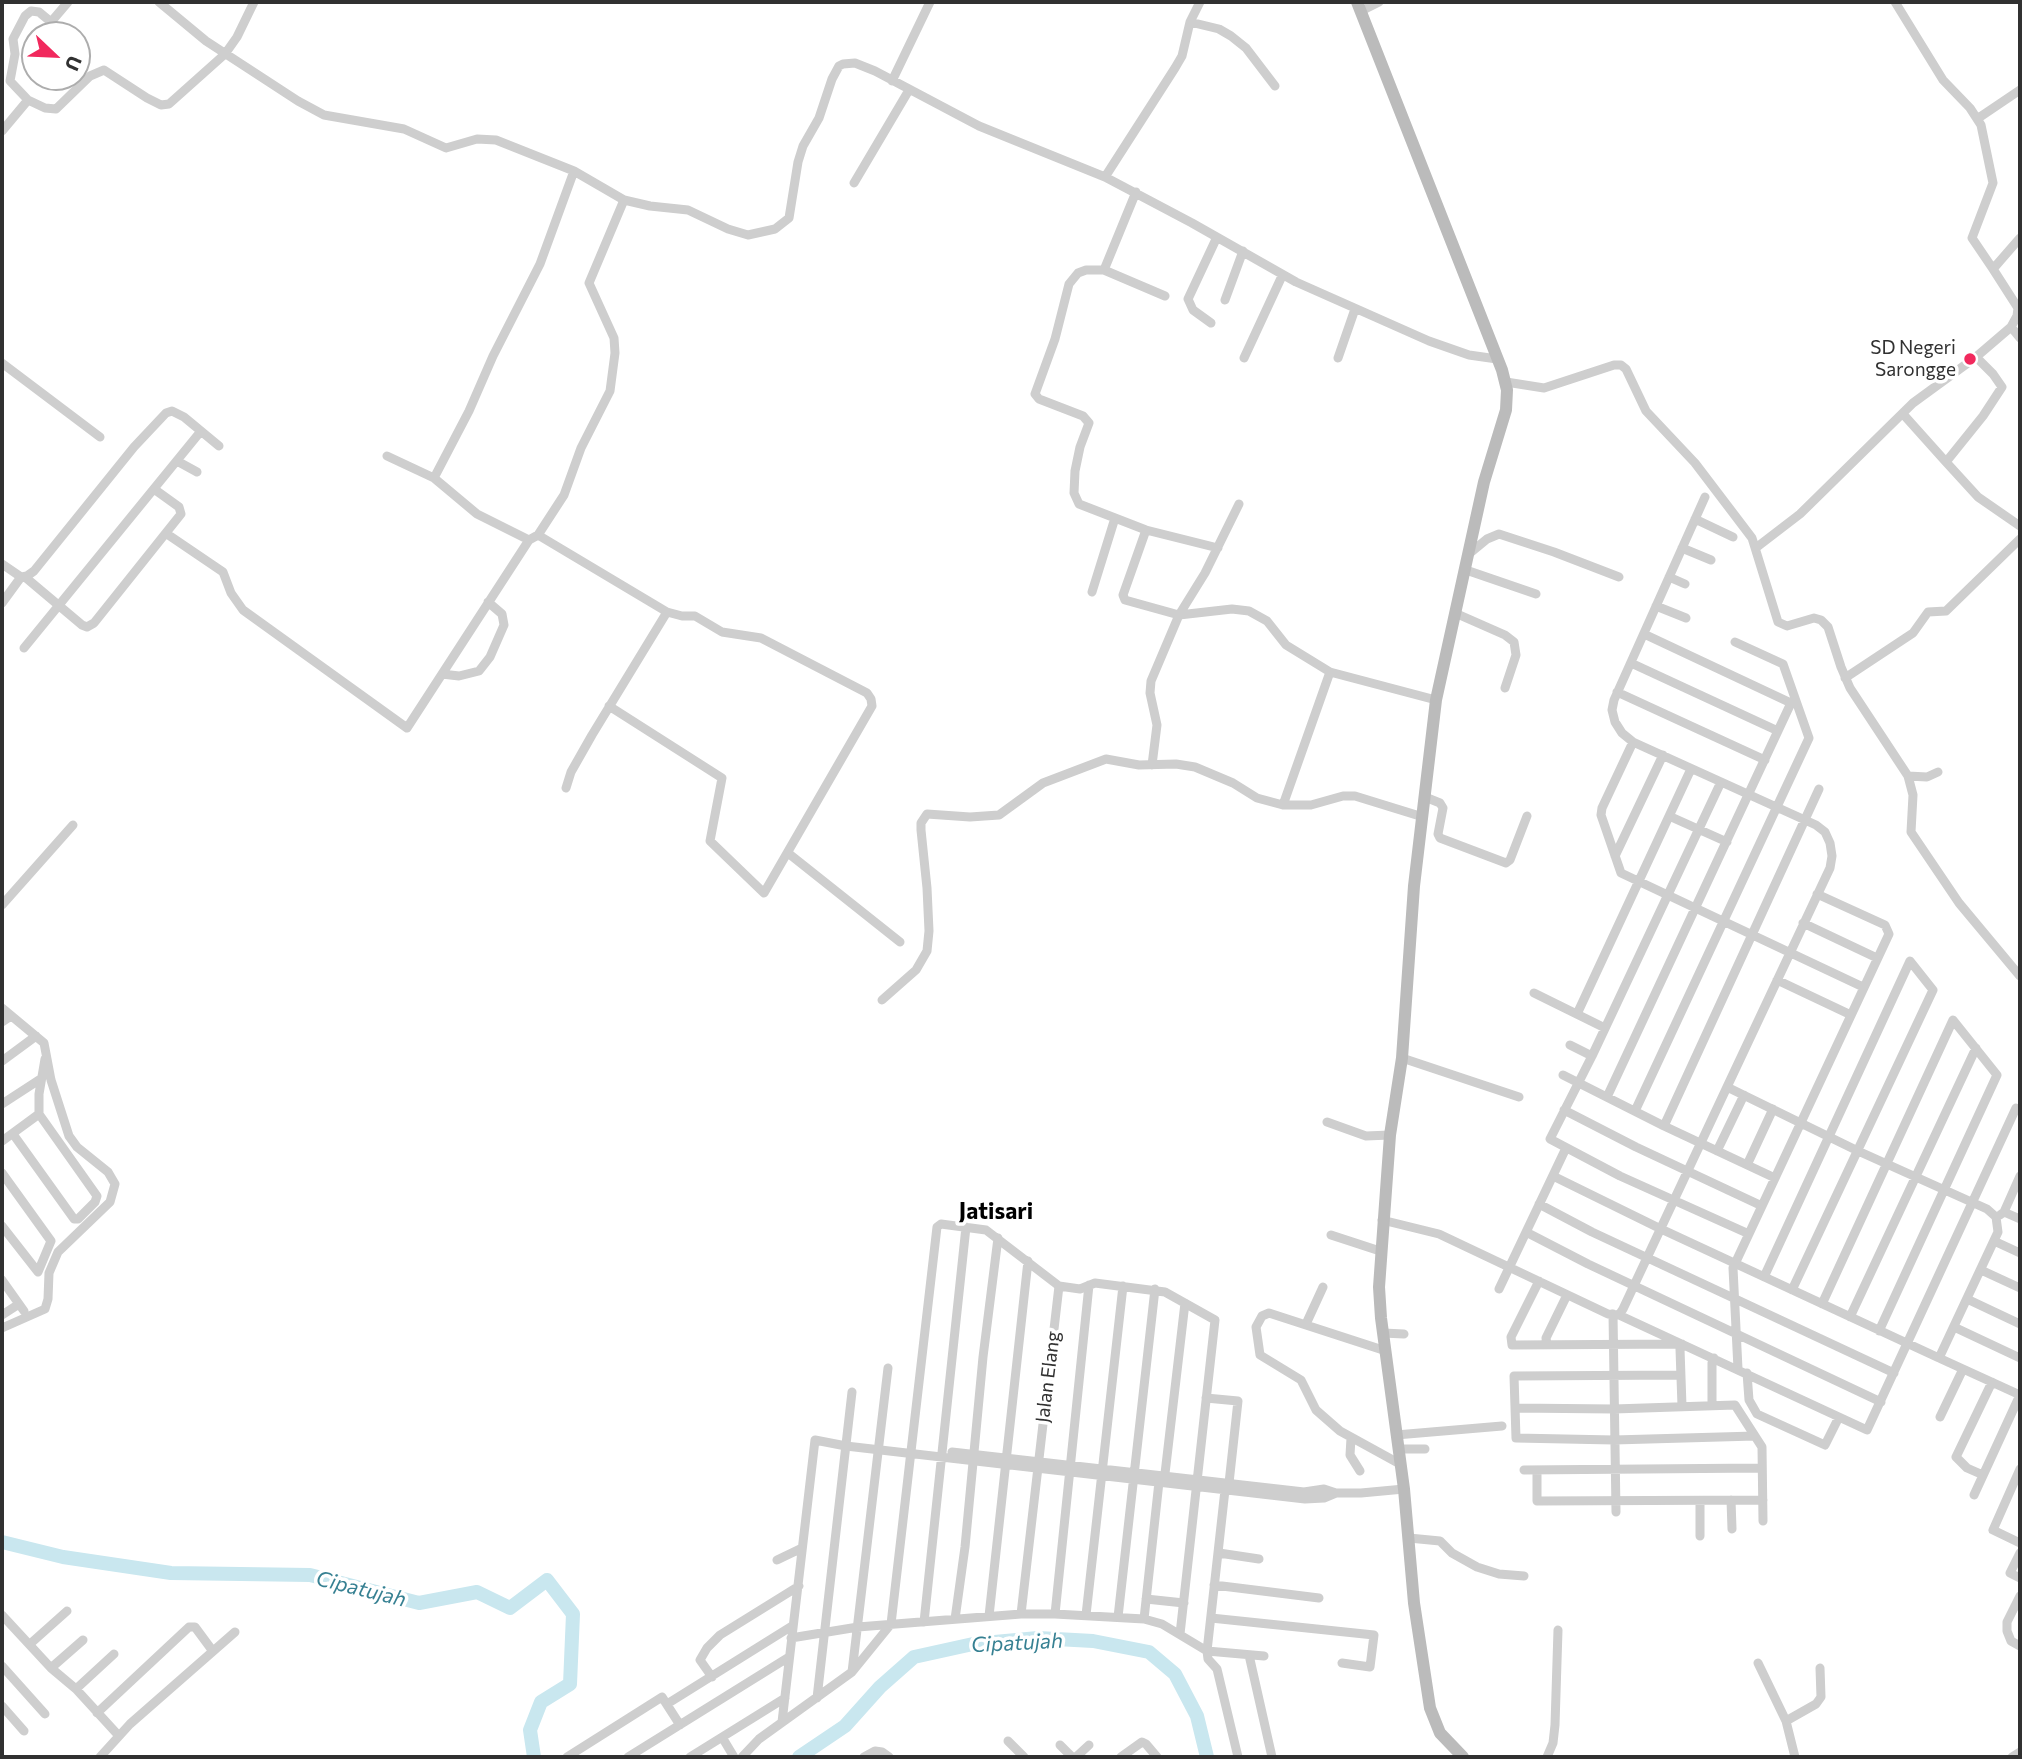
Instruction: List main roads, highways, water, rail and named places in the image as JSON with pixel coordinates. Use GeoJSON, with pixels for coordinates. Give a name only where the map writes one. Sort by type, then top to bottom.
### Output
{"type":"FeatureCollection","features":[{"type":"Feature","properties":{"kind":"waterway","name":"Cipatujah"},"geometry":{"type":"LineString","coordinates":[[2,1542],[63,1557],[171,1573],[310,1575],[419,1603],[477,1592],[510,1608],[547,1580],[573,1614],[570,1684],[541,1702],[530,1730],[534,1757]]}},
{"type":"Feature","properties":{"kind":"waterway","name":"Cipatujah"},"geometry":{"type":"LineString","coordinates":[[799,1757],[845,1726],[880,1687],[914,1657],[973,1644],[1038,1638],[1093,1641],[1149,1652],[1175,1674],[1197,1716],[1207,1757]]}},
{"type":"Feature","properties":{"kind":"place","name":"SD Negeri Sarongge"},"geometry":{"type":"Point","coordinates":[1970,359]}},
{"type":"Feature","properties":{"kind":"district","name":"Jatisari"},"geometry":{"type":"Point","coordinates":[996,1211]}}]}
